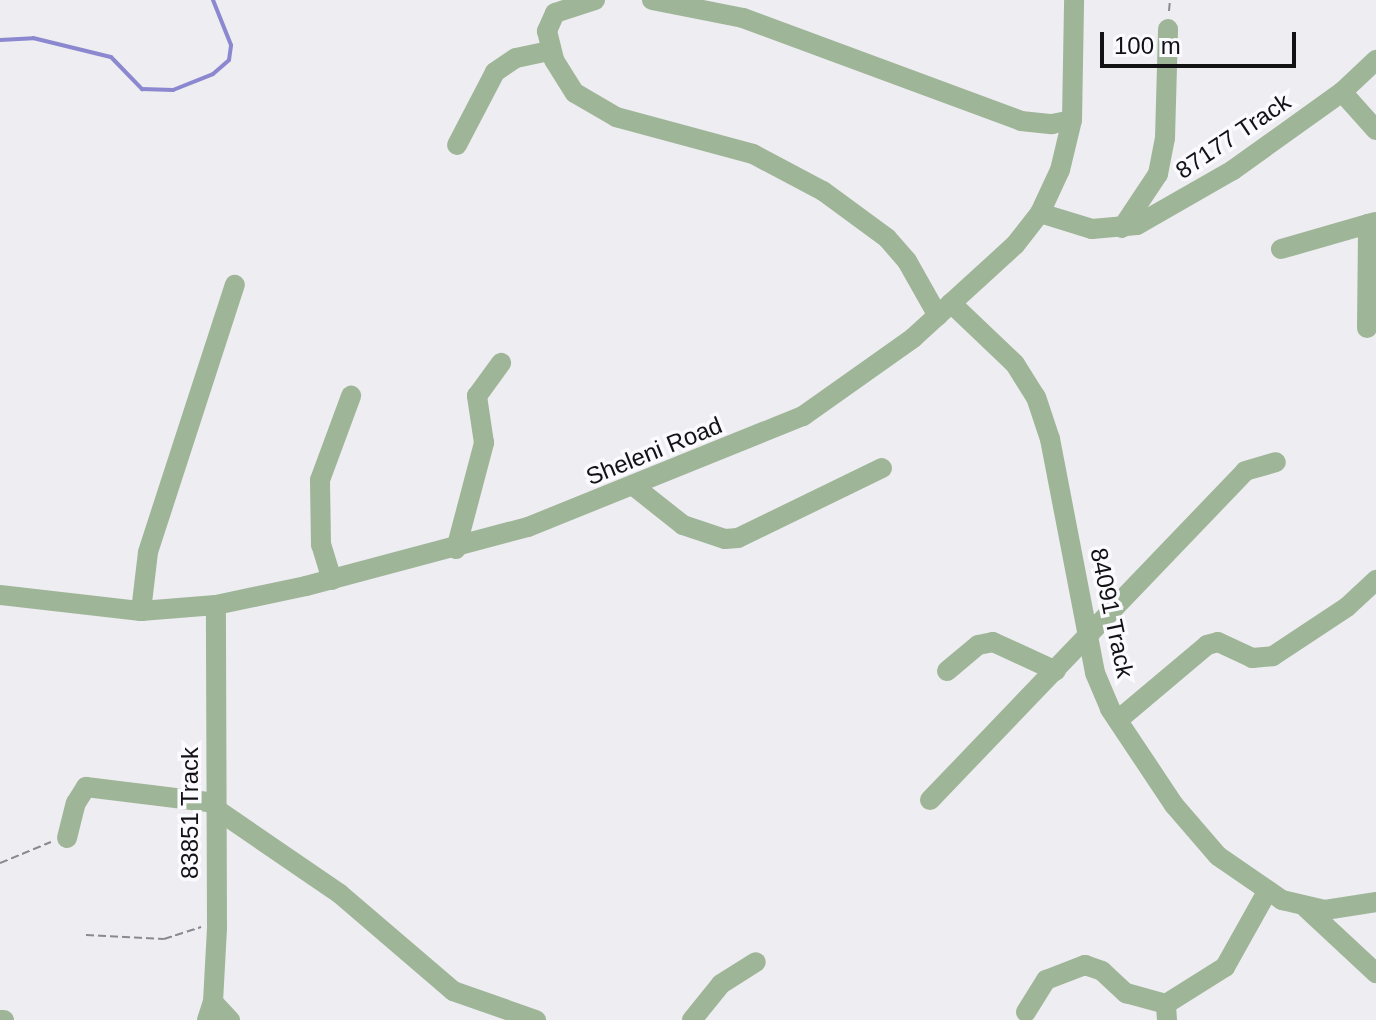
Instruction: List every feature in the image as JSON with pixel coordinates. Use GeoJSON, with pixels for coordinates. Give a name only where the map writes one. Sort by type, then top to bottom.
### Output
{"type":"FeatureCollection","features":[{"type":"Feature","properties":{"kind":"street"},"geometry":{"type":"LineString","coordinates":[[457,145],[495,72],[516,58],[550,51],[547,31],[555,13],[595,0]]}},
{"type":"Feature","properties":{"kind":"street"},"geometry":{"type":"LineString","coordinates":[[652,0],[743,18],[1021,121],[1052,124],[1072,120]]}},
{"type":"Feature","properties":{"kind":"street","name":"Sheleni Road"},"geometry":{"type":"LineString","coordinates":[[0,595],[141,611],[216,605],[332,580],[456,549],[635,487],[803,416],[858,382],[944,310],[1015,245],[1040,213],[1060,170],[1072,120],[1074,0]]}},
{"type":"Feature","properties":{"kind":"street"},"geometry":{"type":"LineString","coordinates":[[1040,213],[1114,230],[1158,174],[1165,138],[1168,29]]}},
{"type":"Feature","properties":{"kind":"street","name":"84091 Track"},"geometry":{"type":"LineString","coordinates":[[550,51],[575,93],[599,110],[753,154],[858,215],[907,261],[944,310],[1015,364],[1036,397],[1050,439],[1095,673],[1118,720],[1190,827],[1218,856],[1267,892],[1306,908],[1344,910],[1376,902]]}},
{"type":"Feature","properties":{"kind":"street","name":"87177 Track"},"geometry":{"type":"LineString","coordinates":[[1114,230],[1178,204],[1342,92],[1376,60]]}},
{"type":"Feature","properties":{"kind":"street"},"geometry":{"type":"LineString","coordinates":[[1342,92],[1376,130]]}},
{"type":"Feature","properties":{"kind":"street"},"geometry":{"type":"LineString","coordinates":[[1281,249],[1372,223],[1367,328]]}},
{"type":"Feature","properties":{"kind":"street"},"geometry":{"type":"LineString","coordinates":[[141,611],[148,552],[235,285]]}},
{"type":"Feature","properties":{"kind":"street"},"geometry":{"type":"LineString","coordinates":[[456,549],[484,443],[477,396],[501,363]]}},
{"type":"Feature","properties":{"kind":"street"},"geometry":{"type":"LineString","coordinates":[[332,580],[319,534],[320,480],[351,396]]}},
{"type":"Feature","properties":{"kind":"street"},"geometry":{"type":"LineString","coordinates":[[930,800],[1245,471],[1276,462]]}},
{"type":"Feature","properties":{"kind":"street"},"geometry":{"type":"LineString","coordinates":[[635,487],[683,525],[725,539],[738,538],[882,468]]}},
{"type":"Feature","properties":{"kind":"street"},"geometry":{"type":"LineString","coordinates":[[1118,720],[1207,645],[1218,642],[1252,658],[1273,656],[1347,607],[1376,580]]}},
{"type":"Feature","properties":{"kind":"street","name":"83851 Track"},"geometry":{"type":"LineString","coordinates":[[210,1011],[217,920],[216,605]]}},
{"type":"Feature","properties":{"kind":"street"},"geometry":{"type":"LineString","coordinates":[[947,671],[978,645],[993,642],[1056,671]]}},
{"type":"Feature","properties":{"kind":"street"},"geometry":{"type":"LineString","coordinates":[[67,838],[76,803],[86,787],[216,806],[340,894],[453,991],[536,1020]]}},
{"type":"Feature","properties":{"kind":"street"},"geometry":{"type":"LineString","coordinates":[[1026,1012],[1046,980],[1085,965],[1102,971],[1126,993],[1166,1012],[1225,967],[1267,892]]}},
{"type":"Feature","properties":{"kind":"street"},"geometry":{"type":"LineString","coordinates":[[1306,908],[1376,973]]}},
{"type":"Feature","properties":{"kind":"street"},"geometry":{"type":"LineString","coordinates":[[692,1020],[721,984],[756,962]]}},
{"type":"Feature","properties":{"kind":"street"},"geometry":{"type":"LineString","coordinates":[[210,1011],[230,1020]]}},
{"type":"Feature","properties":{"kind":"path"},"geometry":{"type":"LineString","coordinates":[[0,863],[67,838]]}},
{"type":"Feature","properties":{"kind":"path"},"geometry":{"type":"LineString","coordinates":[[86,935],[164,939],[217,920]]}},
{"type":"Feature","properties":{"kind":"waterway"},"geometry":{"type":"LineString","coordinates":[[0,40],[33,38],[111,57],[142,89],[173,90],[213,74],[229,60],[231,45],[213,0]]}}]}
